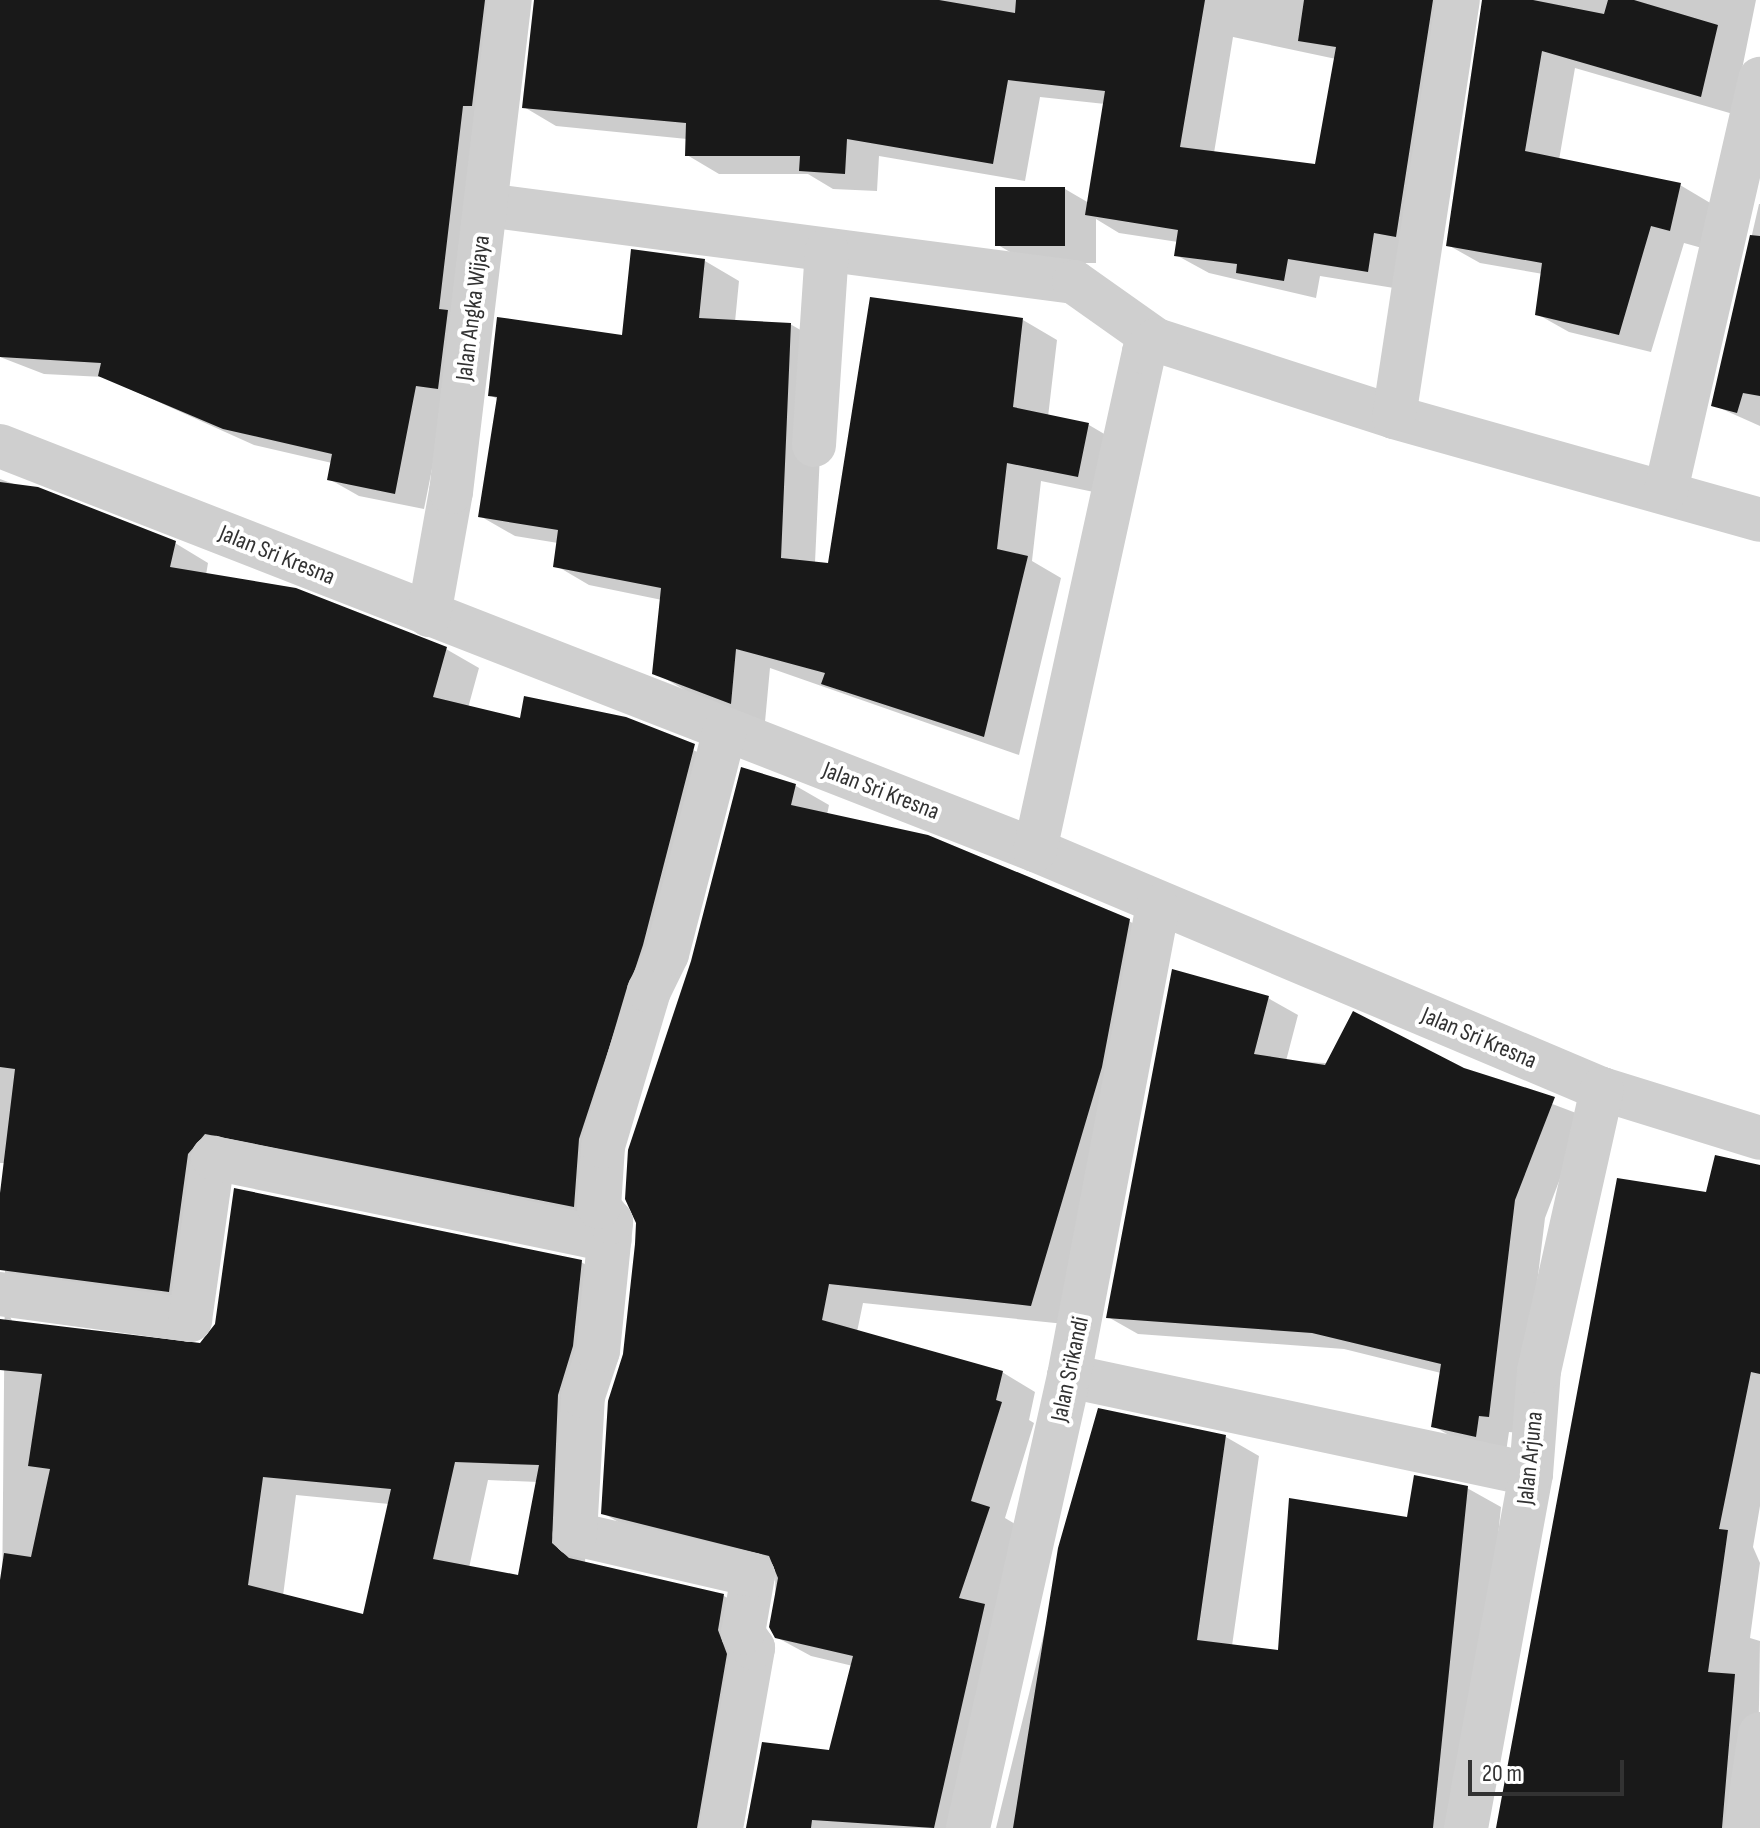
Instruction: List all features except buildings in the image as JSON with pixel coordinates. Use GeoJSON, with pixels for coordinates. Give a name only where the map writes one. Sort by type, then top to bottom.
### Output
{"type":"FeatureCollection","features":[{"type":"Feature","properties":{"kind":"street","name":"Jalan Angka Wijaya"},"geometry":{"type":"LineString","coordinates":[[429,615],[486,205],[510,0]]}},
{"type":"Feature","properties":{"kind":"street"},"geometry":{"type":"LineString","coordinates":[[1394,417],[1458,0]]}},
{"type":"Feature","properties":{"kind":"street"},"geometry":{"type":"LineString","coordinates":[[1666,490],[1747,189],[1760,79]]}},
{"type":"Feature","properties":{"kind":"street"},"geometry":{"type":"LineString","coordinates":[[486,205],[1074,282],[1156,340],[1394,417],[1666,490],[1760,520]]}},
{"type":"Feature","properties":{"kind":"street"},"geometry":{"type":"LineString","coordinates":[[814,445],[827,250]]}},
{"type":"Feature","properties":{"kind":"street"},"geometry":{"type":"LineString","coordinates":[[1035,850],[1144,352],[1156,340]]}},
{"type":"Feature","properties":{"kind":"street","name":"Jalan Sri Kresna"},"geometry":{"type":"LineString","coordinates":[[0,446],[1035,850],[1158,907],[1602,1089],[1760,1138]]}},
{"type":"Feature","properties":{"kind":"street"},"geometry":{"type":"LineString","coordinates":[[721,1828],[753,1648],[743,1633],[753,1575],[575,1534],[583,1396],[598,1351],[610,1240],[611,1222],[599,1207],[603,1146],[649,991],[667,954],[725,730]]}},
{"type":"Feature","properties":{"kind":"street","name":"Jalan Srikandi"},"geometry":{"type":"LineString","coordinates":[[968,1828],[1069,1376],[1158,907]]}},
{"type":"Feature","properties":{"kind":"street","name":"Jalan Arjuna"},"geometry":{"type":"LineString","coordinates":[[1466,1828],[1531,1474],[1539,1371],[1602,1089]]}},
{"type":"Feature","properties":{"kind":"street"},"geometry":{"type":"LineString","coordinates":[[0,1294],[190,1320],[213,1158],[610,1240]]}},
{"type":"Feature","properties":{"kind":"street"},"geometry":{"type":"LineString","coordinates":[[1069,1376],[1531,1474]]}},
{"type":"Feature","properties":{"kind":"street"},"geometry":{"type":"LineString","coordinates":[[1746,1828],[1760,1734]]}}]}
